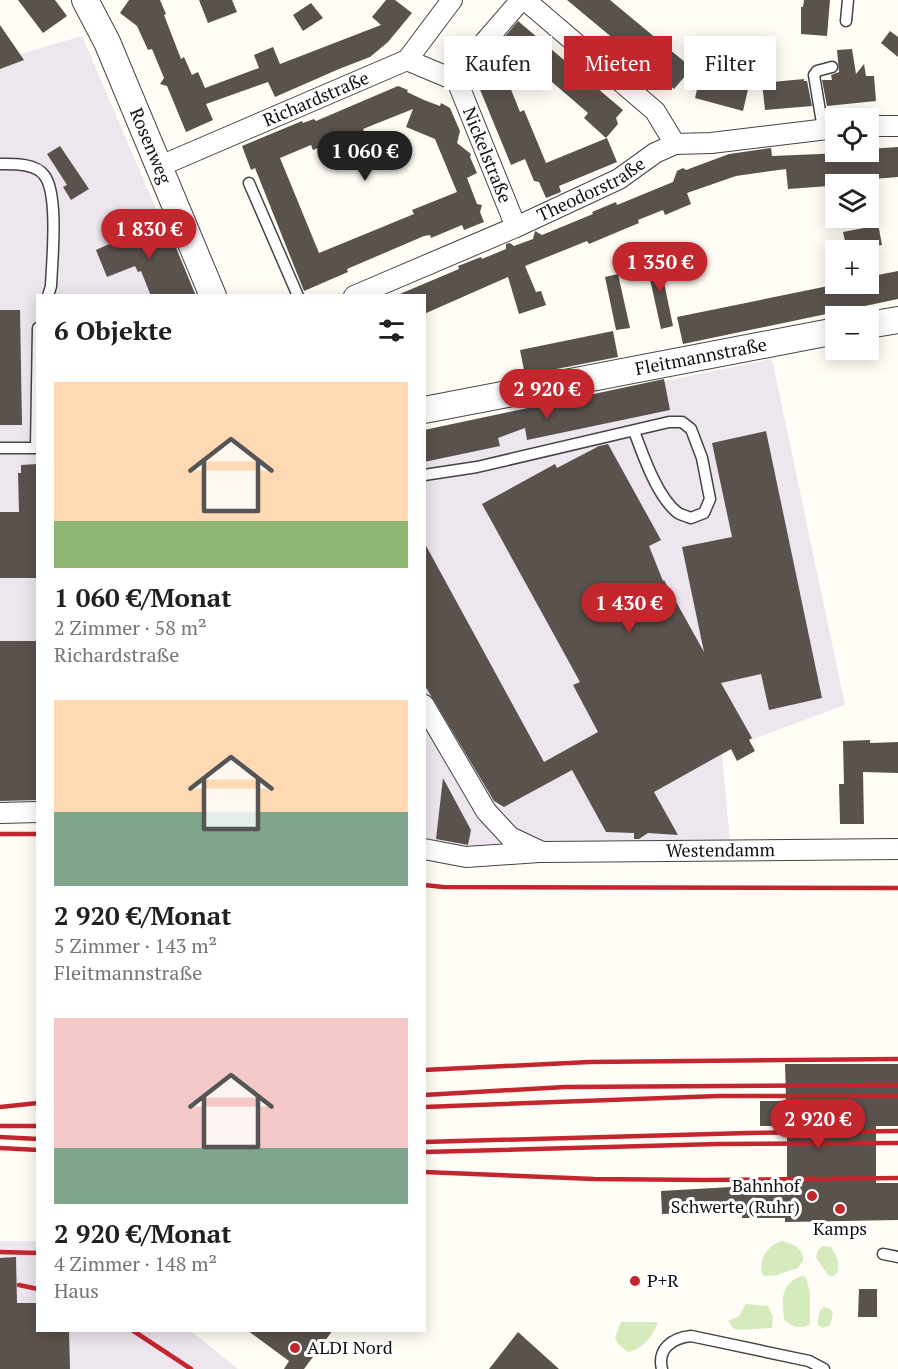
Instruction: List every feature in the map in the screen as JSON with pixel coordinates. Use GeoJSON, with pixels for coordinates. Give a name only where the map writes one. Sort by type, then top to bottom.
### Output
{"type":"FeatureCollection","features":[{"type":"Feature","properties":{"kind":"street","name":"Rosenweg"},"geometry":{"type":"LineString","coordinates":[[85,0],[107,42],[212,294]]}},
{"type":"Feature","properties":{"kind":"street"},"geometry":{"type":"LineString","coordinates":[[491,36],[523,0],[655,111],[675,144]]}},
{"type":"Feature","properties":{"kind":"street"},"geometry":{"type":"LineString","coordinates":[[444,76],[407,60],[446,2]]}},
{"type":"Feature","properties":{"kind":"street","name":"Richardstraße"},"geometry":{"type":"LineString","coordinates":[[158,167],[407,60]]}},
{"type":"Feature","properties":{"kind":"street","name":"Nickelstraße"},"geometry":{"type":"LineString","coordinates":[[461,90],[516,227]]}},
{"type":"Feature","properties":{"kind":"street"},"geometry":{"type":"LineString","coordinates":[[879,126],[898,126]]}},
{"type":"Feature","properties":{"kind":"street","name":"Theodorstraße"},"geometry":{"type":"LineString","coordinates":[[359,294],[516,227],[620,179],[655,153],[675,144],[711,143],[825,129]]}},
{"type":"Feature","properties":{"kind":"street"},"geometry":{"type":"LineString","coordinates":[[879,323],[898,320]]}},
{"type":"Feature","properties":{"kind":"street","name":"Fleitmannstraße"},"geometry":{"type":"LineString","coordinates":[[426,410],[825,333]]}},
{"type":"Feature","properties":{"kind":"street","name":"Westendamm"},"geometry":{"type":"LineString","coordinates":[[426,708],[486,811],[510,837],[542,852]]}},
{"type":"Feature","properties":{"kind":"street"},"geometry":{"type":"LineString","coordinates":[[0,813],[36,812]]}},
{"type":"Feature","properties":{"kind":"street","name":"Westendamm"},"geometry":{"type":"LineString","coordinates":[[426,849],[483,857],[542,852],[898,849]]}},
{"type":"Feature","properties":{"kind":"lane"},"geometry":{"type":"LineString","coordinates":[[846,21],[848,0]]}},
{"type":"Feature","properties":{"kind":"lane"},"geometry":{"type":"LineString","coordinates":[[825,115],[814,75],[817,71],[832,67]]}},
{"type":"Feature","properties":{"kind":"lane"},"geometry":{"type":"LineString","coordinates":[[0,164],[34,168],[45,175],[54,206],[51,286],[49,294]]}},
{"type":"Feature","properties":{"kind":"lane"},"geometry":{"type":"LineString","coordinates":[[249,183],[297,294]]}},
{"type":"Feature","properties":{"kind":"lane"},"geometry":{"type":"LineString","coordinates":[[426,475],[477,467],[634,430],[669,422],[682,422],[691,429],[702,458],[710,499],[704,513],[692,518],[678,513],[664,496],[646,462],[634,430]]}},
{"type":"Feature","properties":{"kind":"lane"},"geometry":{"type":"LineString","coordinates":[[0,448],[36,448]]}},
{"type":"Feature","properties":{"kind":"lane"},"geometry":{"type":"LineString","coordinates":[[883,1254],[898,1257]]}},
{"type":"Feature","properties":{"kind":"lane"},"geometry":{"type":"LineString","coordinates":[[662,1369],[662,1352],[670,1342],[678,1337],[691,1336],[809,1361],[824,1369]]}},
{"type":"Feature","properties":{"kind":"shaded area"},"geometry":{"type":"Polygon","coordinates":[[[82,36],[193,294],[36,294],[36,806],[0,807],[0,60],[82,36]]]}},
{"type":"Feature","properties":{"kind":"shaded area"},"geometry":{"type":"Polygon","coordinates":[[[772,359],[845,705],[756,738],[722,754],[730,842],[475,849],[426,841],[426,431],[772,359]]]}},
{"type":"Feature","properties":{"kind":"shaded area"},"geometry":{"type":"Polygon","coordinates":[[[0,1241],[36,1241],[36,1332],[192,1332],[238,1369],[0,1369],[0,1241]]]}},
{"type":"Feature","properties":{"kind":"green space"},"geometry":{"type":"Polygon","coordinates":[[[782,1241],[800,1250],[803,1261],[798,1268],[779,1275],[763,1276],[762,1259],[772,1246],[782,1241]]]}},
{"type":"Feature","properties":{"kind":"green space"},"geometry":{"type":"Polygon","coordinates":[[[823,1246],[831,1247],[838,1260],[838,1272],[833,1276],[828,1275],[816,1258],[818,1250],[823,1246]]]}},
{"type":"Feature","properties":{"kind":"green space"},"geometry":{"type":"Polygon","coordinates":[[[802,1276],[806,1277],[810,1293],[810,1324],[805,1327],[795,1327],[784,1320],[783,1299],[790,1283],[802,1276]]]}},
{"type":"Feature","properties":{"kind":"green space"},"geometry":{"type":"Polygon","coordinates":[[[746,1304],[768,1306],[773,1317],[772,1328],[738,1330],[733,1328],[728,1321],[739,1316],[746,1304]]]}},
{"type":"Feature","properties":{"kind":"green space"},"geometry":{"type":"Polygon","coordinates":[[[824,1307],[830,1309],[833,1314],[830,1325],[823,1328],[818,1325],[818,1320],[819,1312],[824,1307]]]}},
{"type":"Feature","properties":{"kind":"green space"},"geometry":{"type":"Polygon","coordinates":[[[621,1322],[658,1322],[647,1341],[628,1352],[618,1344],[615,1338],[621,1322]]]}},
{"type":"Feature","properties":{"kind":"building"},"geometry":{"type":"Polygon","coordinates":[[[18,0],[55,0],[67,16],[43,33],[18,0]]]}},
{"type":"Feature","properties":{"kind":"building"},"geometry":{"type":"Polygon","coordinates":[[[129,0],[160,0],[181,59],[184,57],[192,75],[198,72],[205,88],[259,68],[254,55],[273,47],[280,64],[381,25],[372,17],[386,0],[395,0],[412,13],[388,42],[370,57],[275,97],[268,82],[206,104],[213,120],[186,132],[167,86],[160,84],[164,78],[152,49],[148,50],[137,26],[120,13],[129,0]]]}},
{"type":"Feature","properties":{"kind":"building"},"geometry":{"type":"Polygon","coordinates":[[[199,0],[232,0],[237,12],[208,23],[199,0]]]}},
{"type":"Feature","properties":{"kind":"building"},"geometry":{"type":"Polygon","coordinates":[[[567,0],[610,0],[653,36],[610,36],[567,0]]]}},
{"type":"Feature","properties":{"kind":"building"},"geometry":{"type":"Polygon","coordinates":[[[804,0],[830,0],[827,36],[801,34],[801,7],[803,7],[804,0]]]}},
{"type":"Feature","properties":{"kind":"building"},"geometry":{"type":"Polygon","coordinates":[[[311,3],[323,18],[303,31],[293,15],[311,3]]]}},
{"type":"Feature","properties":{"kind":"building"},"geometry":{"type":"Polygon","coordinates":[[[518,21],[536,36],[505,36],[518,21]]]}},
{"type":"Feature","properties":{"kind":"building"},"geometry":{"type":"Polygon","coordinates":[[[0,25],[24,60],[0,69],[0,25]]]}},
{"type":"Feature","properties":{"kind":"building"},"geometry":{"type":"Polygon","coordinates":[[[890,31],[898,37],[898,57],[881,43],[890,31]]]}},
{"type":"Feature","properties":{"kind":"building"},"geometry":{"type":"Polygon","coordinates":[[[852,49],[856,74],[864,64],[866,76],[874,76],[876,101],[827,106],[822,80],[832,80],[831,75],[839,72],[837,50],[852,49]]]}},
{"type":"Feature","properties":{"kind":"building"},"geometry":{"type":"Polygon","coordinates":[[[552,50],[564,60],[564,90],[599,90],[623,110],[616,118],[618,124],[606,138],[584,118],[588,113],[552,82],[552,50]]]}},
{"type":"Feature","properties":{"kind":"building"},"geometry":{"type":"Polygon","coordinates":[[[672,51],[684,61],[684,77],[674,89],[672,87],[672,51]]]}},
{"type":"Feature","properties":{"kind":"building"},"geometry":{"type":"Polygon","coordinates":[[[804,79],[807,81],[812,106],[765,110],[763,90],[776,90],[776,82],[804,79]]]}},
{"type":"Feature","properties":{"kind":"building"},"geometry":{"type":"Polygon","coordinates":[[[398,86],[424,100],[440,106],[441,103],[450,108],[460,131],[457,143],[471,154],[470,157],[477,173],[467,178],[477,204],[482,205],[480,212],[484,222],[464,230],[462,225],[431,238],[430,235],[424,236],[347,269],[348,272],[304,291],[255,168],[251,170],[242,146],[302,121],[303,123],[314,119],[316,121],[398,86]],[[413,109],[363,129],[366,136],[352,141],[349,135],[313,150],[311,145],[280,158],[319,253],[414,214],[412,210],[457,192],[435,139],[406,127],[413,109]]]}},
{"type":"Feature","properties":{"kind":"building"},"geometry":{"type":"Polygon","coordinates":[[[480,90],[511,90],[520,112],[524,110],[546,163],[607,138],[617,162],[559,186],[561,192],[546,198],[539,182],[534,181],[525,159],[511,165],[480,90]]]}},
{"type":"Feature","properties":{"kind":"building"},"geometry":{"type":"Polygon","coordinates":[[[697,90],[748,90],[743,111],[695,98],[697,90]]]}},
{"type":"Feature","properties":{"kind":"building"},"geometry":{"type":"Polygon","coordinates":[[[60,146],[89,189],[71,200],[63,187],[67,185],[47,154],[60,146]]]}},
{"type":"Feature","properties":{"kind":"building"},"geometry":{"type":"Polygon","coordinates":[[[898,147],[898,177],[879,179],[879,174],[825,174],[825,186],[788,189],[786,169],[736,176],[687,193],[691,204],[665,215],[663,210],[589,244],[587,241],[525,266],[536,292],[541,291],[546,305],[519,314],[508,277],[426,313],[426,294],[400,294],[459,269],[458,266],[506,249],[506,244],[510,243],[514,246],[533,239],[535,231],[542,235],[616,202],[617,205],[673,182],[677,171],[683,168],[686,170],[729,154],[771,148],[772,156],[825,154],[825,162],[879,162],[879,148],[898,147]]]}},
{"type":"Feature","properties":{"kind":"building"},"geometry":{"type":"Polygon","coordinates":[[[165,221],[195,294],[150,294],[141,271],[138,272],[135,266],[107,277],[96,250],[139,227],[141,231],[165,221]]]}},
{"type":"Feature","properties":{"kind":"building"},"geometry":{"type":"Polygon","coordinates":[[[879,228],[882,245],[879,245],[879,240],[845,240],[843,232],[879,228]]]}},
{"type":"Feature","properties":{"kind":"building"},"geometry":{"type":"Polygon","coordinates":[[[659,258],[673,326],[661,329],[646,261],[659,258]]]}},
{"type":"Feature","properties":{"kind":"building"},"geometry":{"type":"Polygon","coordinates":[[[898,271],[898,299],[865,306],[825,306],[825,314],[683,344],[677,317],[825,287],[825,294],[879,294],[879,275],[898,271]]]}},
{"type":"Feature","properties":{"kind":"building"},"geometry":{"type":"Polygon","coordinates":[[[618,274],[630,328],[616,330],[605,277],[618,274]]]}},
{"type":"Feature","properties":{"kind":"building"},"geometry":{"type":"Polygon","coordinates":[[[0,310],[20,310],[22,425],[0,425],[0,310]]]}},
{"type":"Feature","properties":{"kind":"building"},"geometry":{"type":"Polygon","coordinates":[[[613,331],[618,357],[525,375],[520,350],[613,331]]]}},
{"type":"Feature","properties":{"kind":"building"},"geometry":{"type":"Polygon","coordinates":[[[664,379],[670,410],[527,440],[525,428],[498,438],[500,446],[426,462],[426,430],[664,379]]]}},
{"type":"Feature","properties":{"kind":"building"},"geometry":{"type":"Polygon","coordinates":[[[766,431],[822,698],[769,710],[761,674],[721,683],[752,738],[749,740],[755,751],[737,761],[731,749],[654,792],[678,835],[648,833],[639,839],[634,839],[634,833],[606,832],[572,770],[504,807],[494,801],[426,687],[426,546],[544,762],[598,732],[573,685],[580,682],[482,504],[555,464],[557,468],[599,446],[608,444],[661,540],[649,546],[663,581],[704,652],[682,547],[732,537],[712,443],[766,431]]]}},
{"type":"Feature","properties":{"kind":"building"},"geometry":{"type":"Polygon","coordinates":[[[36,464],[36,578],[0,578],[0,512],[19,512],[18,473],[21,473],[21,465],[36,464]]]}},
{"type":"Feature","properties":{"kind":"building"},"geometry":{"type":"Polygon","coordinates":[[[0,641],[36,641],[36,800],[0,801],[0,641]]]}},
{"type":"Feature","properties":{"kind":"building"},"geometry":{"type":"Polygon","coordinates":[[[870,740],[870,743],[898,742],[898,773],[863,772],[864,824],[840,824],[839,784],[844,784],[843,741],[870,740]]]}},
{"type":"Feature","properties":{"kind":"building"},"geometry":{"type":"Polygon","coordinates":[[[443,778],[471,830],[468,845],[436,839],[443,778]]]}},
{"type":"Feature","properties":{"kind":"building"},"geometry":{"type":"Polygon","coordinates":[[[785,1064],[898,1064],[898,1126],[876,1126],[876,1183],[898,1183],[898,1220],[785,1222],[785,1218],[742,1218],[742,1210],[662,1214],[661,1191],[731,1187],[731,1185],[787,1184],[787,1126],[760,1126],[760,1101],[786,1101],[785,1064]]]}},
{"type":"Feature","properties":{"kind":"building"},"geometry":{"type":"Polygon","coordinates":[[[16,1257],[17,1303],[36,1303],[36,1332],[69,1332],[70,1369],[0,1369],[0,1258],[16,1257]]]}},
{"type":"Feature","properties":{"kind":"building"},"geometry":{"type":"Polygon","coordinates":[[[859,1289],[877,1289],[877,1317],[858,1317],[859,1289]]]}},
{"type":"Feature","properties":{"kind":"building","name":"ALDI Nord"},"geometry":{"type":"Polygon","coordinates":[[[250,1332],[332,1332],[304,1369],[284,1369],[289,1361],[250,1332]]]}},
{"type":"Feature","properties":{"kind":"building"},"geometry":{"type":"Polygon","coordinates":[[[518,1332],[559,1369],[489,1369],[518,1332]]]}},
{"type":"Feature","properties":{"kind":"railway"},"geometry":{"type":"LineString","coordinates":[[0,834],[36,834]]}},
{"type":"Feature","properties":{"kind":"railway"},"geometry":{"type":"LineString","coordinates":[[426,885],[898,888]]}},
{"type":"Feature","properties":{"kind":"railway"},"geometry":{"type":"LineString","coordinates":[[426,1070],[589,1062],[898,1059]]}},
{"type":"Feature","properties":{"kind":"railway"},"geometry":{"type":"LineString","coordinates":[[426,1095],[565,1087],[898,1085]]}},
{"type":"Feature","properties":{"kind":"railway"},"geometry":{"type":"LineString","coordinates":[[426,1107],[718,1096],[898,1096]]}},
{"type":"Feature","properties":{"kind":"railway"},"geometry":{"type":"LineString","coordinates":[[0,1107],[36,1103]]}},
{"type":"Feature","properties":{"kind":"railway"},"geometry":{"type":"LineString","coordinates":[[0,1126],[36,1126]]}},
{"type":"Feature","properties":{"kind":"railway"},"geometry":{"type":"LineString","coordinates":[[426,1142],[898,1131]]}},
{"type":"Feature","properties":{"kind":"railway"},"geometry":{"type":"LineString","coordinates":[[0,1137],[36,1139]]}},
{"type":"Feature","properties":{"kind":"railway"},"geometry":{"type":"LineString","coordinates":[[426,1152],[717,1144],[898,1143]]}},
{"type":"Feature","properties":{"kind":"railway"},"geometry":{"type":"LineString","coordinates":[[0,1148],[36,1150]]}},
{"type":"Feature","properties":{"kind":"railway"},"geometry":{"type":"LineString","coordinates":[[426,1172],[594,1179],[898,1178]]}},
{"type":"Feature","properties":{"kind":"railway"},"geometry":{"type":"LineString","coordinates":[[0,1252],[36,1253]]}},
{"type":"Feature","properties":{"kind":"railway"},"geometry":{"type":"LineString","coordinates":[[19,1285],[36,1289]]}},
{"type":"Feature","properties":{"kind":"railway"},"geometry":{"type":"LineString","coordinates":[[135,1332],[191,1369]]}},
{"type":"Feature","properties":{"kind":"place","name":"Bahnhof Schwerte (Ruhr)"},"geometry":{"type":"Point","coordinates":[812,1196]}},
{"type":"Feature","properties":{"kind":"place","name":"Kamps"},"geometry":{"type":"Point","coordinates":[840,1209]}},
{"type":"Feature","properties":{"kind":"place","name":"P+R"},"geometry":{"type":"Point","coordinates":[635,1281]}},
{"type":"Feature","properties":{"kind":"place","name":"ALDI Nord"},"geometry":{"type":"Point","coordinates":[295,1348]}}]}
